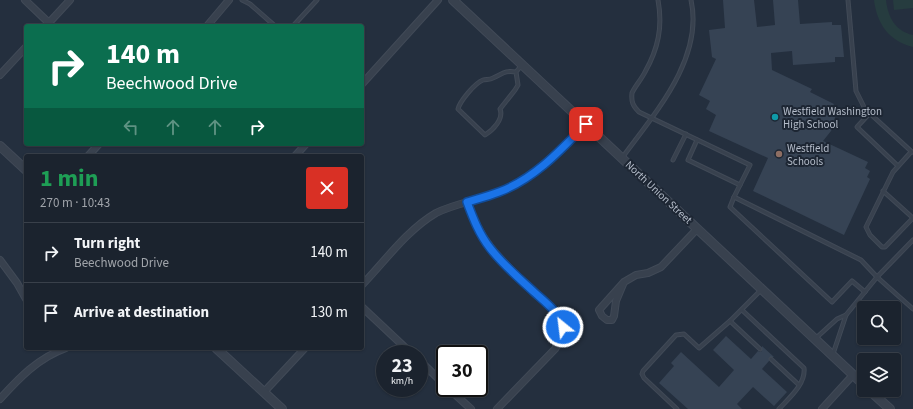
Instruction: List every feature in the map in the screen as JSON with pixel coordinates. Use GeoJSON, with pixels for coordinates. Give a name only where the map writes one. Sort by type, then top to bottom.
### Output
{"type":"FeatureCollection","features":[{"type":"Feature","properties":{"kind":"street"},"geometry":{"type":"LineString","coordinates":[[25,0],[47,24],[70,0]]}},
{"type":"Feature","properties":{"kind":"street"},"geometry":{"type":"LineString","coordinates":[[209,24],[229,0]]}},
{"type":"Feature","properties":{"kind":"street"},"geometry":{"type":"LineString","coordinates":[[364,82],[438,0]]}},
{"type":"Feature","properties":{"kind":"street","name":"North Union Street"},"geometry":{"type":"LineString","coordinates":[[453,0],[857,379]]}},
{"type":"Feature","properties":{"kind":"street"},"geometry":{"type":"LineString","coordinates":[[0,75],[24,49]]}},
{"type":"Feature","properties":{"kind":"street"},"geometry":{"type":"LineString","coordinates":[[364,283],[418,226],[438,212],[499,192],[524,179],[550,160],[586,124]]}},
{"type":"Feature","properties":{"kind":"street"},"geometry":{"type":"LineString","coordinates":[[0,146],[24,168]]}},
{"type":"Feature","properties":{"kind":"street"},"geometry":{"type":"LineString","coordinates":[[90,154],[97,146]]}},
{"type":"Feature","properties":{"kind":"street"},"geometry":{"type":"LineString","coordinates":[[297,154],[304,146]]}},
{"type":"Feature","properties":{"kind":"street"},"geometry":{"type":"LineString","coordinates":[[467,202],[473,218],[491,249],[507,267],[554,311],[563,327],[561,339],[555,349],[497,409]]}},
{"type":"Feature","properties":{"kind":"street"},"geometry":{"type":"LineString","coordinates":[[624,282],[616,301],[614,316],[612,320],[607,320],[602,316],[599,310],[624,282],[636,275],[648,273],[661,267],[697,229]]}},
{"type":"Feature","properties":{"kind":"street"},"geometry":{"type":"LineString","coordinates":[[0,260],[24,295]]}},
{"type":"Feature","properties":{"kind":"street"},"geometry":{"type":"LineString","coordinates":[[364,309],[402,345]]}},
{"type":"Feature","properties":{"kind":"street"},"geometry":{"type":"LineString","coordinates":[[218,350],[282,409]]}},
{"type":"Feature","properties":{"kind":"street"},"geometry":{"type":"LineString","coordinates":[[264,392],[303,350]]}},
{"type":"Feature","properties":{"kind":"street"},"geometry":{"type":"LineString","coordinates":[[0,399],[19,378],[51,351]]}},
{"type":"Feature","properties":{"kind":"street"},"geometry":{"type":"LineString","coordinates":[[428,369],[436,376]]}},
{"type":"Feature","properties":{"kind":"street"},"geometry":{"type":"LineString","coordinates":[[822,409],[853,375]]}},
{"type":"Feature","properties":{"kind":"street"},"geometry":{"type":"LineString","coordinates":[[458,397],[471,409]]}},
{"type":"Feature","properties":{"kind":"street"},"geometry":{"type":"LineString","coordinates":[[877,397],[890,409]]}},
{"type":"Feature","properties":{"kind":"lane"},"geometry":{"type":"LineString","coordinates":[[242,0],[250,4],[273,24]]}},
{"type":"Feature","properties":{"kind":"lane"},"geometry":{"type":"LineString","coordinates":[[295,24],[316,0]]}},
{"type":"Feature","properties":{"kind":"lane"},"geometry":{"type":"LineString","coordinates":[[658,0],[660,17],[656,49],[644,74],[635,86],[631,100],[634,106],[639,112],[750,165],[730,206],[832,302],[852,281],[865,292]]}},
{"type":"Feature","properties":{"kind":"lane"},"geometry":{"type":"LineString","coordinates":[[622,158],[670,89],[685,62],[690,47],[693,29],[693,9],[691,0]]}},
{"type":"Feature","properties":{"kind":"lane"},"geometry":{"type":"LineString","coordinates":[[848,0],[856,91],[865,110],[912,153],[893,172],[883,191],[866,227],[870,235],[882,247],[885,247],[913,218],[883,191]]}},
{"type":"Feature","properties":{"kind":"lane"},"geometry":{"type":"LineString","coordinates":[[516,72],[518,84],[500,109],[501,118],[499,122],[485,134],[458,109],[460,104],[482,80],[491,79],[502,72],[516,72],[522,65]]}},
{"type":"Feature","properties":{"kind":"lane"},"geometry":{"type":"LineString","coordinates":[[869,114],[857,127],[898,166]]}},
{"type":"Feature","properties":{"kind":"lane"},"geometry":{"type":"LineString","coordinates":[[674,160],[686,134]]}},
{"type":"Feature","properties":{"kind":"lane"},"geometry":{"type":"LineString","coordinates":[[697,140],[688,160],[740,185]]}},
{"type":"Feature","properties":{"kind":"lane"},"geometry":{"type":"LineString","coordinates":[[734,197],[861,260],[913,309]]}},
{"type":"Feature","properties":{"kind":"lane"},"geometry":{"type":"LineString","coordinates":[[833,355],[846,315],[878,277],[913,240]]}},
{"type":"Feature","properties":{"kind":"lane"},"geometry":{"type":"LineString","coordinates":[[677,409],[644,378],[642,374],[643,370],[676,335],[684,334],[699,348],[762,290]]}},
{"type":"Feature","properties":{"kind":"lane"},"geometry":{"type":"LineString","coordinates":[[742,310],[804,368],[804,377],[795,392],[779,409]]}},
{"type":"Feature","properties":{"kind":"lane"},"geometry":{"type":"LineString","coordinates":[[815,339],[837,319],[846,315]]}},
{"type":"Feature","properties":{"kind":"lane"},"geometry":{"type":"LineString","coordinates":[[730,321],[760,349]]}},
{"type":"Feature","properties":{"kind":"lane"},"geometry":{"type":"LineString","coordinates":[[771,359],[799,385]]}},
{"type":"Feature","properties":{"kind":"green space"},"geometry":{"type":"Polygon","coordinates":[[[874,0],[886,0],[891,17],[897,27],[913,35],[913,47],[891,36],[881,24],[874,0]]]}},
{"type":"Feature","properties":{"kind":"green space"},"geometry":{"type":"Polygon","coordinates":[[[893,0],[913,0],[913,8],[894,10],[893,0]]]}},
{"type":"Feature","properties":{"kind":"building","name":"Westfield Washington High School"},"geometry":{"type":"Polygon","coordinates":[[[723,0],[754,0],[757,27],[775,25],[773,0],[798,0],[800,24],[832,22],[832,25],[841,25],[844,57],[835,57],[835,62],[793,65],[792,51],[771,53],[772,70],[812,89],[810,92],[834,104],[831,109],[836,111],[834,124],[831,131],[823,141],[868,162],[865,168],[870,171],[867,177],[870,179],[844,235],[753,191],[768,158],[709,131],[716,115],[706,109],[710,101],[699,95],[716,59],[712,57],[709,30],[725,28],[723,0]]]}},
{"type":"Feature","properties":{"kind":"building"},"geometry":{"type":"Polygon","coordinates":[[[726,336],[751,359],[758,351],[762,351],[762,346],[774,357],[769,357],[769,361],[762,369],[787,392],[774,406],[753,387],[737,404],[742,409],[688,409],[659,383],[674,366],[671,363],[681,352],[719,387],[734,370],[713,350],[726,336]]]}},
{"type":"Feature","properties":{"kind":"place","name":"Westfield Washington High School"},"geometry":{"type":"Point","coordinates":[775,117]}},
{"type":"Feature","properties":{"kind":"place","name":"Westfield Schools"},"geometry":{"type":"Point","coordinates":[779,154]}},
{"type":"Feature","properties":{"kind":"route"},"geometry":{"type":"LineString","coordinates":[[563,327],[554,311],[507,267],[491,249],[481,235],[467,202],[499,192],[532,174],[550,160],[586,124]]}}]}
